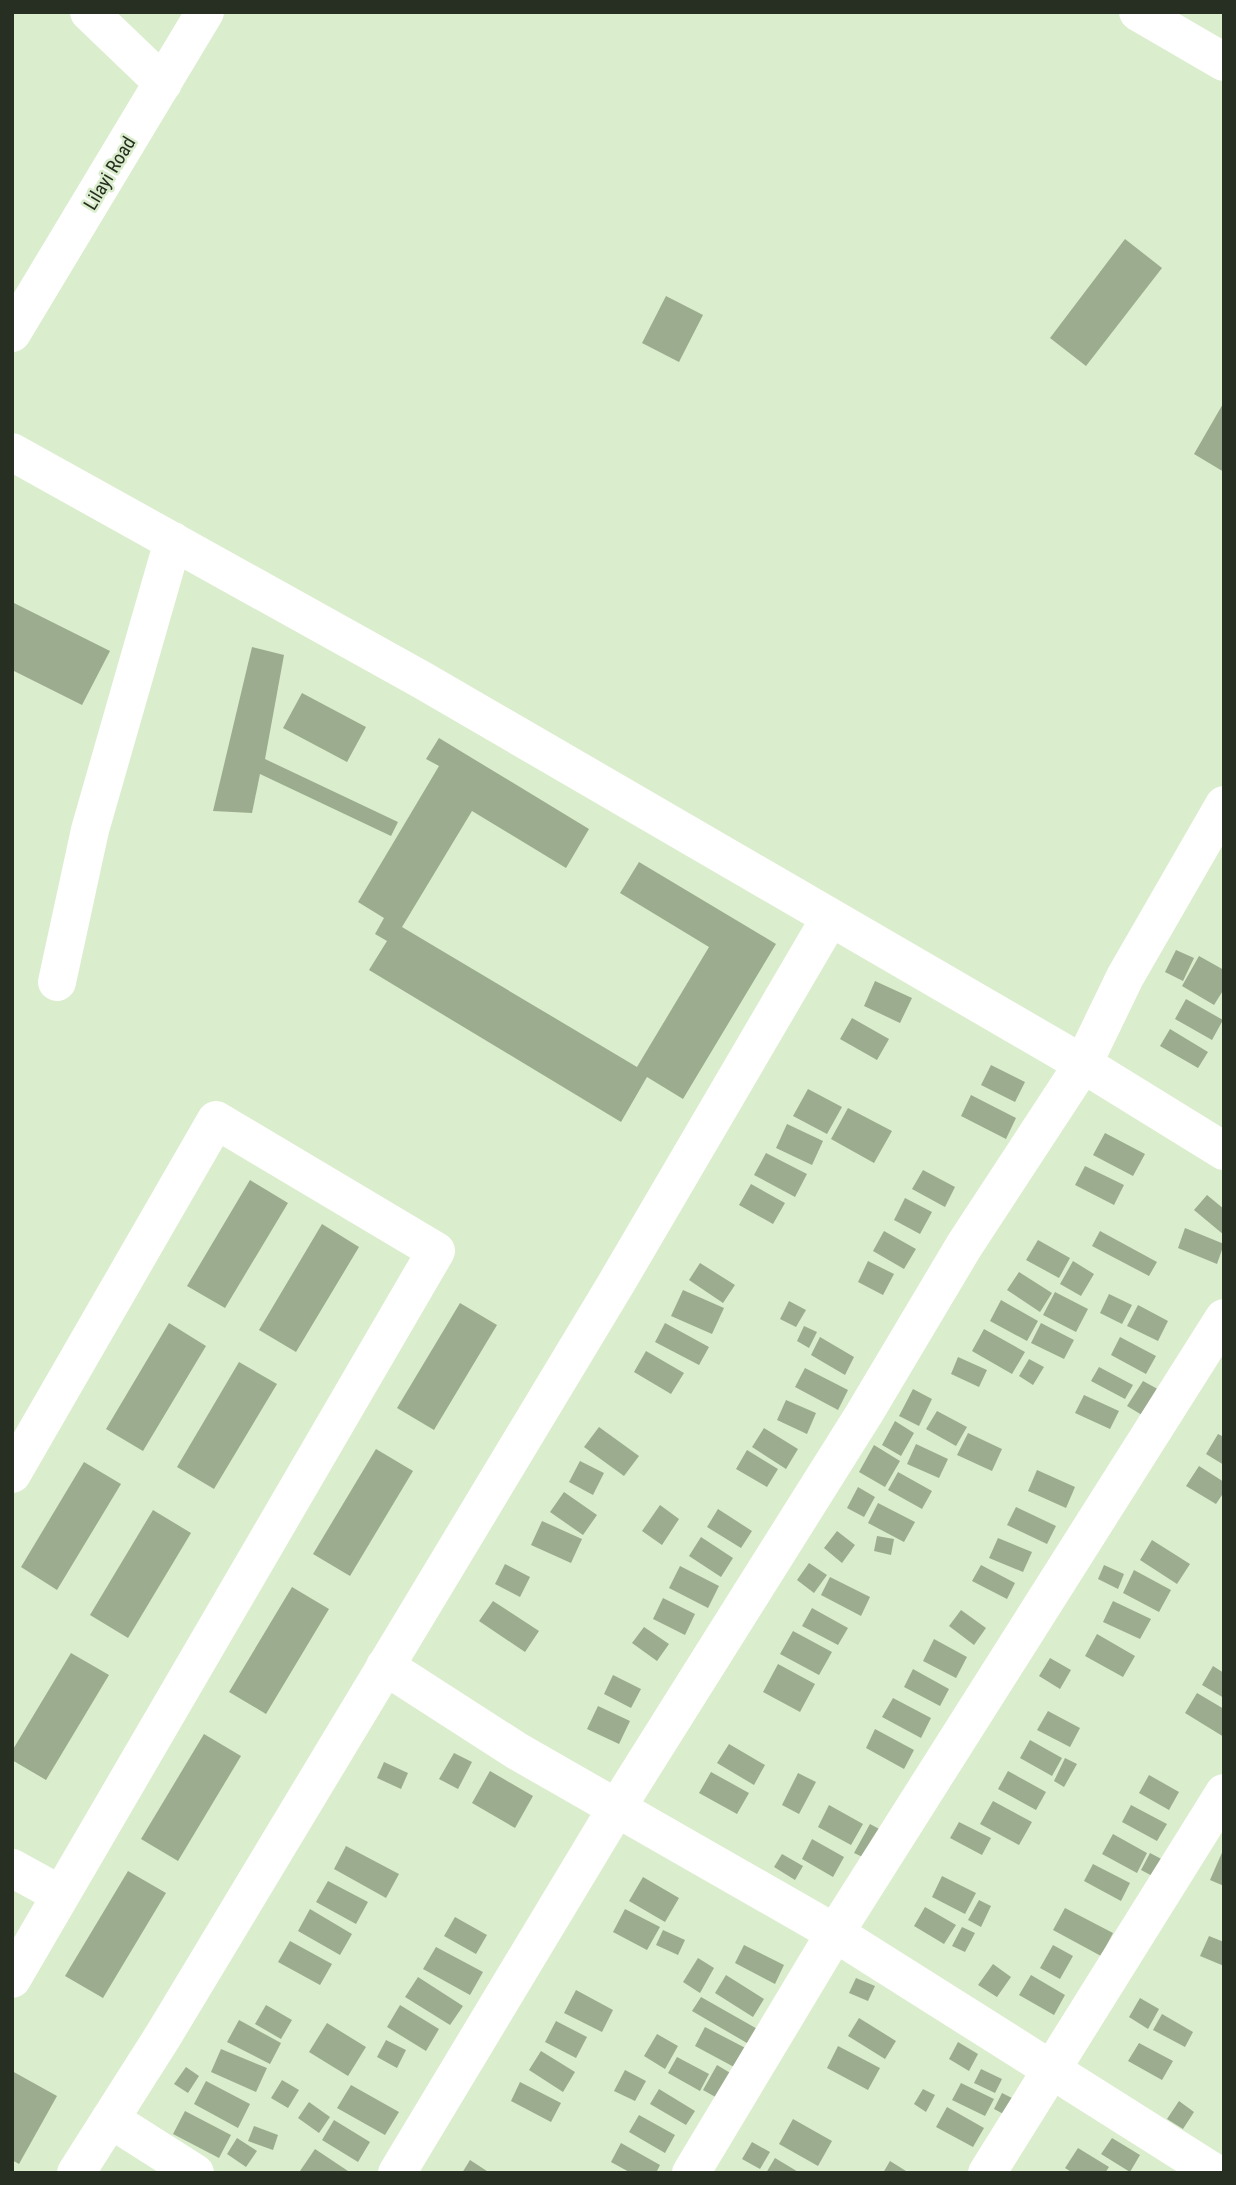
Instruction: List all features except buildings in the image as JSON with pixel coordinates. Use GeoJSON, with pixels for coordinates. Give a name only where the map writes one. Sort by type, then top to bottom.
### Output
{"type":"FeatureCollection","features":[{"type":"Feature","properties":{"kind":"street"},"geometry":{"type":"LineString","coordinates":[[89,12],[163,83]]}},
{"type":"Feature","properties":{"kind":"street","name":"Lilayi Road"},"geometry":{"type":"LineString","coordinates":[[12,334],[205,12]]}},
{"type":"Feature","properties":{"kind":"street"},"geometry":{"type":"LineString","coordinates":[[1138,12],[1224,62]]}},
{"type":"Feature","properties":{"kind":"street"},"geometry":{"type":"LineString","coordinates":[[12,452],[422,680],[1083,1064],[1224,1151]]}},
{"type":"Feature","properties":{"kind":"street"},"geometry":{"type":"LineString","coordinates":[[57,982],[90,830],[173,541]]}},
{"type":"Feature","properties":{"kind":"street"},"geometry":{"type":"LineString","coordinates":[[397,2173],[616,1809],[864,1414],[964,1246],[1083,1064],[1125,977],[1224,805]]}},
{"type":"Feature","properties":{"kind":"street"},"geometry":{"type":"LineString","coordinates":[[76,2173],[163,2036],[617,1282],[830,918]]}},
{"type":"Feature","properties":{"kind":"street"},"geometry":{"type":"LineString","coordinates":[[12,1474],[216,1120],[436,1251],[12,1979]]}},
{"type":"Feature","properties":{"kind":"street"},"geometry":{"type":"LineString","coordinates":[[691,2173],[835,1933],[1224,1318]]}},
{"type":"Feature","properties":{"kind":"street"},"geometry":{"type":"LineString","coordinates":[[385,1665],[517,1751],[835,1933],[1215,2173]]}},
{"type":"Feature","properties":{"kind":"street"},"geometry":{"type":"LineString","coordinates":[[987,2173],[1224,1793]]}},
{"type":"Feature","properties":{"kind":"street"},"geometry":{"type":"LineString","coordinates":[[12,1868],[61,1895]]}},
{"type":"Feature","properties":{"kind":"street"},"geometry":{"type":"LineString","coordinates":[[110,2119],[195,2173]]}}]}
